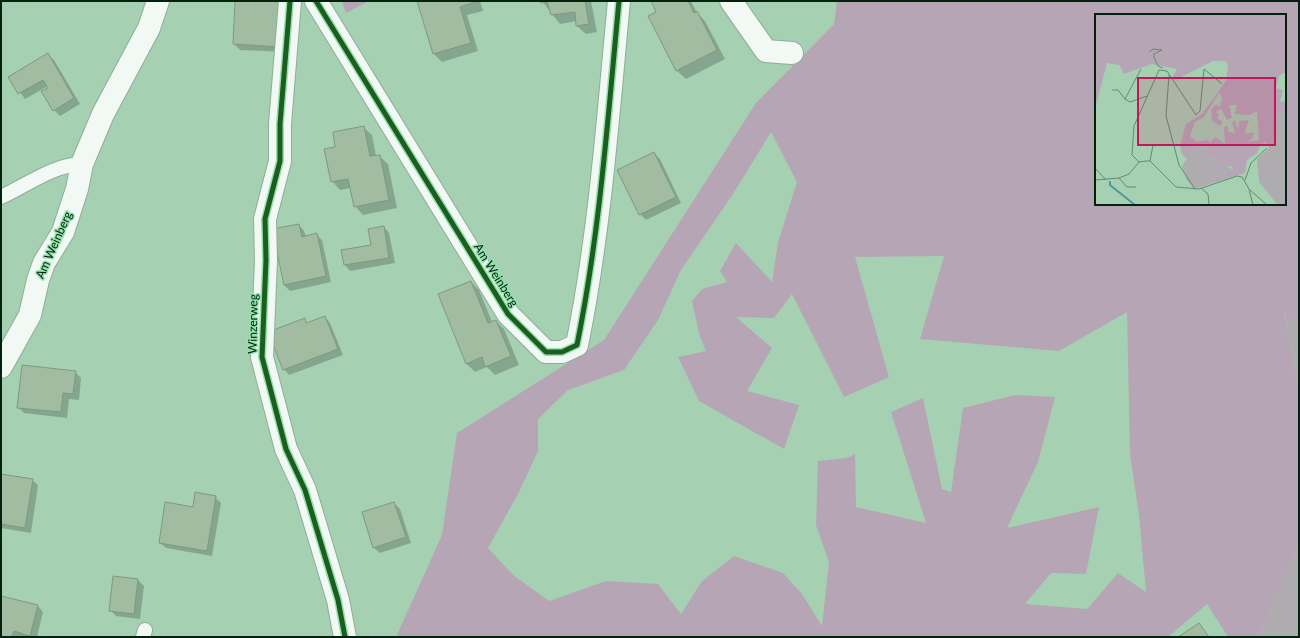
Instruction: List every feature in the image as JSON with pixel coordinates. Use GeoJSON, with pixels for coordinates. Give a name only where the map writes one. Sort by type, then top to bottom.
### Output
{"type":"FeatureCollection","features":[{"type":"Feature","properties":{"kind":"street","name":"Am Weinberg"},"geometry":{"type":"LineString","coordinates":[[1,367],[30,315],[38,280],[44,263],[63,232],[77,189],[82,164],[103,114],[149,28],[158,1]]}},
{"type":"Feature","properties":{"kind":"street","name":"Winzerweg"},"geometry":{"type":"LineString","coordinates":[[290,1],[280,124],[280,161],[265,219],[266,260],[262,357],[286,449],[305,490],[336,593],[345,637]]}},
{"type":"Feature","properties":{"kind":"street","name":"Am Weinberg"},"geometry":{"type":"LineString","coordinates":[[316,1],[508,314],[546,352],[562,352],[577,345],[585,307],[600,192],[619,1]]}},
{"type":"Feature","properties":{"kind":"street"},"geometry":{"type":"LineString","coordinates":[[731,1],[766,50],[792,53]]}},
{"type":"Feature","properties":{"kind":"lane"},"geometry":{"type":"LineString","coordinates":[[1,197],[58,168],[71,164],[82,164]]}},
{"type":"Feature","properties":{"kind":"shaded area"},"geometry":{"type":"Polygon","coordinates":[[[342,1],[369,1],[346,13],[342,1]]]}},
{"type":"Feature","properties":{"kind":"shaded area"},"geometry":{"type":"Polygon","coordinates":[[[837,1],[1299,1],[1299,327],[1284,311],[1299,390],[1299,544],[1259,637],[1228,637],[1207,604],[1168,637],[396,637],[442,535],[457,433],[604,340],[756,103],[834,24],[837,1]],[[771,132],[733,194],[681,270],[658,320],[624,370],[568,390],[538,419],[538,451],[519,492],[488,548],[513,575],[549,601],[606,581],[658,584],[681,614],[702,581],[734,556],[783,573],[802,594],[822,626],[829,562],[816,525],[818,461],[847,458],[855,454],[856,507],[926,523],[891,412],[923,398],[942,489],[951,492],[963,408],[1015,395],[1055,397],[1038,462],[1007,528],[1099,507],[1086,574],[1051,573],[1025,604],[1087,609],[1118,573],[1146,592],[1139,515],[1130,454],[1127,312],[1059,351],[920,339],[944,256],[855,257],[889,377],[844,397],[792,294],[774,318],[736,317],[772,348],[747,391],[799,405],[784,449],[699,401],[678,357],[706,351],[699,334],[692,301],[702,289],[727,282],[720,271],[736,243],[772,282],[778,242],[797,182],[771,132]]]}},
{"type":"Feature","properties":{"kind":"shaded area"},"geometry":{"type":"Polygon","coordinates":[[[1284,310],[1299,327],[1299,390],[1284,310]]]}},
{"type":"Feature","properties":{"kind":"shaded area"},"geometry":{"type":"Polygon","coordinates":[[[1299,544],[1299,637],[1259,637],[1299,544]]]}},
{"type":"Feature","properties":{"kind":"building"},"geometry":{"type":"Polygon","coordinates":[[[235,1],[282,1],[280,47],[233,44],[235,1]]]}},
{"type":"Feature","properties":{"kind":"building"},"geometry":{"type":"Polygon","coordinates":[[[417,1],[475,1],[460,7],[471,43],[433,54],[417,1]]]}},
{"type":"Feature","properties":{"kind":"building"},"geometry":{"type":"Polygon","coordinates":[[[540,1],[585,1],[589,24],[576,26],[575,12],[551,15],[547,2],[541,3],[540,1]]]}},
{"type":"Feature","properties":{"kind":"building"},"geometry":{"type":"Polygon","coordinates":[[[651,1],[688,1],[694,13],[697,11],[717,50],[676,71],[648,16],[656,12],[651,1]]]}},
{"type":"Feature","properties":{"kind":"building"},"geometry":{"type":"Polygon","coordinates":[[[48,53],[74,98],[53,111],[41,91],[48,88],[43,80],[18,94],[8,77],[48,53]]]}},
{"type":"Feature","properties":{"kind":"building"},"geometry":{"type":"Polygon","coordinates":[[[364,126],[370,156],[380,155],[389,200],[354,207],[348,179],[331,182],[324,149],[335,147],[333,132],[364,126]]]}},
{"type":"Feature","properties":{"kind":"building"},"geometry":{"type":"Polygon","coordinates":[[[654,152],[676,197],[639,215],[617,170],[654,152]]]}},
{"type":"Feature","properties":{"kind":"building"},"geometry":{"type":"Polygon","coordinates":[[[299,224],[302,237],[317,233],[326,276],[284,285],[272,229],[299,224]]]}},
{"type":"Feature","properties":{"kind":"building"},"geometry":{"type":"Polygon","coordinates":[[[384,226],[389,258],[344,265],[341,250],[371,245],[368,229],[384,226]]]}},
{"type":"Feature","properties":{"kind":"building"},"geometry":{"type":"Polygon","coordinates":[[[471,281],[488,323],[496,320],[511,356],[485,367],[482,357],[466,364],[438,294],[471,281]]]}},
{"type":"Feature","properties":{"kind":"building"},"geometry":{"type":"Polygon","coordinates":[[[325,316],[338,349],[283,370],[268,332],[305,318],[306,323],[325,316]]]}},
{"type":"Feature","properties":{"kind":"building"},"geometry":{"type":"Polygon","coordinates":[[[22,365],[76,371],[73,394],[63,393],[61,412],[17,408],[22,365]]]}},
{"type":"Feature","properties":{"kind":"building"},"geometry":{"type":"Polygon","coordinates":[[[1,474],[33,479],[25,528],[1,524],[1,474]]]}},
{"type":"Feature","properties":{"kind":"building"},"geometry":{"type":"Polygon","coordinates":[[[195,492],[216,496],[207,551],[159,543],[165,502],[193,507],[195,492]]]}},
{"type":"Feature","properties":{"kind":"building"},"geometry":{"type":"Polygon","coordinates":[[[394,502],[406,537],[373,548],[362,512],[394,502]]]}},
{"type":"Feature","properties":{"kind":"building"},"geometry":{"type":"Polygon","coordinates":[[[113,576],[138,579],[134,614],[109,611],[113,576]]]}},
{"type":"Feature","properties":{"kind":"building"},"geometry":{"type":"Polygon","coordinates":[[[1,596],[38,605],[30,636],[14,631],[12,637],[1,637],[1,596]]]}},
{"type":"Feature","properties":{"kind":"building"},"geometry":{"type":"Polygon","coordinates":[[[1199,623],[1209,637],[1178,637],[1199,623]]]}},
{"type":"Feature","properties":{"kind":"cycle path"},"geometry":{"type":"LineString","coordinates":[[290,1],[280,124],[280,161],[265,219],[266,260],[262,357],[286,449],[305,490],[338,600],[345,637]]}},
{"type":"Feature","properties":{"kind":"cycle path"},"geometry":{"type":"LineString","coordinates":[[316,1],[508,314],[546,352],[562,352],[577,345],[592,260],[607,131],[619,1]]}}]}
